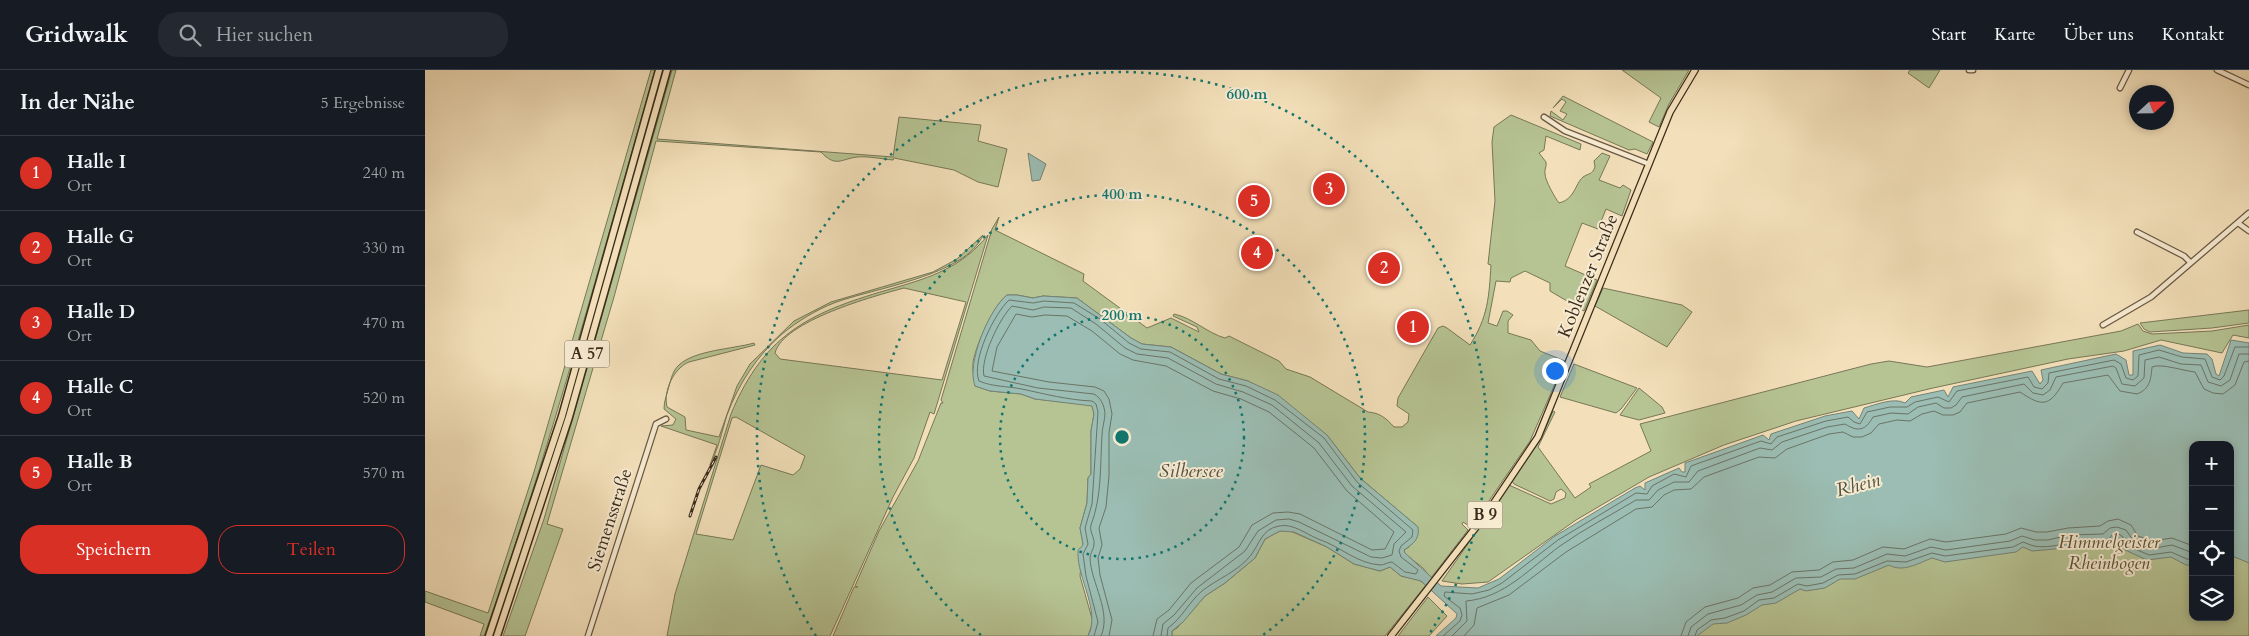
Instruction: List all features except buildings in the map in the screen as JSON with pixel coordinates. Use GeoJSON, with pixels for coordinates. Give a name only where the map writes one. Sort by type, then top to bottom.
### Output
{"type":"FeatureCollection","features":[{"type":"Feature","properties":{"kind":"highway","name":"A 57"},"geometry":{"type":"LineString","coordinates":[[489,636],[562,416],[659,70]]}},
{"type":"Feature","properties":{"kind":"highway","name":"A 57"},"geometry":{"type":"LineString","coordinates":[[497,636],[569,417],[667,70]]}},
{"type":"Feature","properties":{"kind":"main road","name":"Koblenzer Straße"},"geometry":{"type":"LineString","coordinates":[[1391,636],[1427,593],[1535,443],[1555,399],[1673,105],[1695,70]]}},
{"type":"Feature","properties":{"kind":"street"},"geometry":{"type":"LineString","coordinates":[[2121,88],[2129,70]]}},
{"type":"Feature","properties":{"kind":"street"},"geometry":{"type":"LineString","coordinates":[[2218,70],[2249,85]]}},
{"type":"Feature","properties":{"kind":"street"},"geometry":{"type":"LineString","coordinates":[[1545,117],[1565,131],[1649,164]]}},
{"type":"Feature","properties":{"kind":"street"},"geometry":{"type":"LineString","coordinates":[[2103,325],[2151,297],[2249,213]]}},
{"type":"Feature","properties":{"kind":"street"},"geometry":{"type":"LineString","coordinates":[[2238,223],[2249,231]]}},
{"type":"Feature","properties":{"kind":"street"},"geometry":{"type":"LineString","coordinates":[[2137,232],[2184,256],[2190,262]]}},
{"type":"Feature","properties":{"kind":"street","name":"Siemensstraße"},"geometry":{"type":"LineString","coordinates":[[588,636],[656,424],[666,419]]}},
{"type":"Feature","properties":{"kind":"green space"},"geometry":{"type":"Polygon","coordinates":[[[651,70],[655,70],[553,425],[484,636],[480,636],[484,624],[425,602],[425,591],[488,613],[534,472],[651,70]]]}},
{"type":"Feature","properties":{"kind":"green space"},"geometry":{"type":"Polygon","coordinates":[[[672,70],[676,70],[657,139],[893,157],[899,117],[981,125],[978,141],[1007,149],[998,187],[978,182],[954,170],[894,158],[893,160],[857,157],[835,161],[826,157],[821,152],[656,141],[614,297],[547,524],[563,529],[525,636],[503,636],[544,519],[672,70]]]}},
{"type":"Feature","properties":{"kind":"green space"},"geometry":{"type":"Polygon","coordinates":[[[1622,70],[1689,70],[1669,104],[1659,127],[1649,122],[1661,98],[1622,70]]]}},
{"type":"Feature","properties":{"kind":"green space"},"geometry":{"type":"Polygon","coordinates":[[[1910,70],[1940,70],[1929,88],[1908,73],[1910,70]]]}},
{"type":"Feature","properties":{"kind":"green space"},"geometry":{"type":"Polygon","coordinates":[[[1563,96],[1653,142],[1647,154],[1635,149],[1629,150],[1550,116],[1551,111],[1563,120],[1567,114],[1560,111],[1566,102],[1562,99],[1553,108],[1563,96]]]}},
{"type":"Feature","properties":{"kind":"green space"},"geometry":{"type":"Polygon","coordinates":[[[1511,115],[1581,144],[1580,150],[1546,136],[1544,150],[1539,153],[1546,162],[1545,177],[1559,203],[1572,195],[1580,180],[1593,171],[1595,167],[1594,161],[1602,153],[1610,156],[1599,180],[1620,188],[1623,185],[1631,190],[1622,216],[1606,209],[1598,229],[1582,223],[1565,266],[1597,280],[1584,311],[1550,291],[1550,283],[1525,271],[1511,278],[1510,282],[1496,281],[1488,323],[1497,326],[1503,311],[1507,311],[1513,315],[1508,321],[1508,333],[1531,340],[1540,351],[1565,361],[1530,441],[1471,527],[1463,522],[1462,524],[1468,530],[1431,578],[1423,568],[1404,553],[1404,550],[1409,547],[1418,527],[1360,478],[1327,435],[1261,389],[1248,381],[1221,374],[1171,347],[1142,344],[1077,298],[1043,296],[1033,298],[1007,295],[996,308],[978,346],[973,365],[975,386],[990,391],[1021,394],[1035,399],[1092,405],[1094,414],[1091,431],[1091,474],[1088,478],[1087,503],[1080,528],[1083,543],[1080,576],[1093,622],[1088,636],[833,636],[854,587],[858,587],[855,586],[879,531],[918,461],[941,403],[943,403],[941,400],[992,229],[999,217],[995,230],[1084,274],[1083,281],[1147,328],[1171,318],[1199,332],[1197,327],[1173,316],[1174,314],[1181,316],[1218,336],[1225,338],[1229,336],[1279,361],[1286,369],[1310,377],[1368,412],[1382,416],[1394,427],[1402,427],[1408,422],[1409,414],[1397,406],[1398,398],[1438,328],[1443,326],[1447,328],[1470,345],[1481,325],[1487,306],[1491,265],[1488,264],[1495,201],[1492,142],[1494,127],[1511,115]]]}},
{"type":"Feature","properties":{"kind":"green space"},"geometry":{"type":"Polygon","coordinates":[[[983,235],[973,249],[958,261],[939,271],[834,303],[807,316],[782,334],[765,351],[743,381],[727,415],[718,447],[710,465],[717,445],[661,426],[673,425],[676,419],[664,409],[667,394],[667,407],[685,417],[686,430],[719,437],[737,386],[750,364],[794,321],[831,302],[933,272],[957,259],[983,235]]]}},
{"type":"Feature","properties":{"kind":"green space"},"geometry":{"type":"Polygon","coordinates":[[[988,235],[934,414],[930,412],[914,458],[893,497],[830,636],[667,636],[675,594],[731,414],[744,386],[760,363],[776,344],[795,329],[816,316],[865,297],[934,275],[957,263],[988,235]],[[904,288],[872,297],[811,320],[794,330],[782,341],[775,353],[780,359],[942,380],[966,302],[904,288]],[[736,417],[732,418],[696,534],[733,540],[761,465],[793,475],[800,469],[805,456],[736,417]]]}},
{"type":"Feature","properties":{"kind":"green space"},"geometry":{"type":"Polygon","coordinates":[[[1603,288],[1682,305],[1692,312],[1667,347],[1595,306],[1603,288]]]}},
{"type":"Feature","properties":{"kind":"green space"},"geometry":{"type":"Polygon","coordinates":[[[2249,310],[2249,323],[2212,328],[2150,332],[2144,329],[2140,323],[2249,310]]]}},
{"type":"Feature","properties":{"kind":"green space"},"geometry":{"type":"Polygon","coordinates":[[[2138,324],[2143,331],[2152,334],[2212,331],[2249,325],[2249,338],[2233,335],[2222,353],[2161,340],[2124,351],[2068,359],[1933,388],[1796,421],[1724,445],[1649,477],[1576,520],[1488,582],[1462,584],[1442,581],[1509,485],[1551,504],[1565,498],[1566,493],[1561,489],[1556,492],[1554,499],[1550,501],[1514,484],[1512,481],[1542,436],[1553,411],[1555,412],[1538,447],[1575,498],[1591,487],[1589,484],[1651,451],[1640,424],[1871,364],[1889,361],[1927,367],[2121,331],[2138,324]]]}},
{"type":"Feature","properties":{"kind":"green space"},"geometry":{"type":"Polygon","coordinates":[[[754,343],[755,345],[689,362],[679,369],[670,384],[675,369],[686,360],[704,353],[754,343]]]}},
{"type":"Feature","properties":{"kind":"green space"},"geometry":{"type":"Polygon","coordinates":[[[1574,364],[1637,388],[1616,413],[1560,397],[1574,364]]]}},
{"type":"Feature","properties":{"kind":"green space"},"geometry":{"type":"Polygon","coordinates":[[[1639,388],[1662,407],[1665,413],[1639,420],[1620,415],[1639,388]]]}},
{"type":"Feature","properties":{"kind":"green space","name":"Himmelgeister Rheinbogen"},"geometry":{"type":"Polygon","coordinates":[[[2234,461],[2249,461],[2249,636],[1598,636],[2189,463],[2189,621],[2234,621],[2234,461]]]}},
{"type":"Feature","properties":{"kind":"green space"},"geometry":{"type":"Polygon","coordinates":[[[1288,530],[1327,547],[1354,564],[1380,571],[1390,567],[1401,576],[1419,580],[1426,585],[1385,636],[1172,636],[1172,631],[1177,628],[1205,596],[1225,583],[1255,558],[1265,539],[1280,531],[1288,530]]]}},
{"type":"Feature","properties":{"kind":"green space"},"geometry":{"type":"Polygon","coordinates":[[[1428,597],[1447,616],[1429,636],[1398,636],[1428,597]]]}},
{"type":"Feature","properties":{"kind":"water"},"geometry":{"type":"Polygon","coordinates":[[[1028,153],[1046,164],[1040,180],[1032,181],[1028,153]]]}},
{"type":"Feature","properties":{"kind":"water"},"geometry":{"type":"Polygon","coordinates":[[[1007,295],[1033,298],[1043,296],[1077,298],[1142,344],[1171,347],[1221,374],[1248,381],[1278,395],[1327,435],[1360,478],[1418,527],[1417,538],[1404,550],[1405,553],[1441,586],[1478,588],[1499,579],[1555,536],[1635,488],[1640,486],[1645,490],[1645,483],[1679,468],[1682,472],[1685,472],[1685,463],[1763,435],[1769,440],[1771,434],[1825,416],[1852,411],[1859,419],[1864,408],[1890,401],[1905,403],[1911,397],[1944,390],[1948,397],[1953,387],[2032,371],[2040,384],[2043,380],[2041,370],[2116,354],[2126,360],[2129,375],[2133,375],[2133,351],[2160,345],[2183,353],[2207,354],[2212,359],[2216,374],[2219,376],[2231,340],[2249,343],[2249,563],[2234,557],[2234,441],[2189,441],[2189,565],[2171,557],[2147,560],[2123,549],[2116,538],[2114,549],[2099,545],[2032,551],[2023,547],[2016,552],[1945,562],[1932,558],[1905,568],[1889,565],[1855,579],[1840,579],[1825,588],[1806,591],[1800,589],[1776,603],[1762,605],[1746,615],[1727,623],[1713,624],[1697,636],[1436,636],[1456,618],[1457,614],[1421,581],[1401,576],[1390,567],[1380,571],[1354,564],[1327,547],[1294,532],[1280,531],[1265,539],[1255,558],[1225,583],[1205,596],[1183,622],[1172,631],[1172,636],[1088,636],[1092,616],[1081,573],[1078,552],[1083,544],[1080,528],[1087,503],[1088,478],[1091,474],[1091,431],[1094,414],[1092,406],[1035,399],[1021,394],[990,391],[975,386],[973,376],[976,351],[987,324],[1000,302],[1007,295]]]}},
{"type":"Feature","properties":{"kind":"railway"},"geometry":{"type":"LineString","coordinates":[[690,516],[699,489],[716,457]]}},
{"type":"Feature","properties":{"kind":"place","name":"Halle D"},"geometry":{"type":"Point","coordinates":[1329,189]}},
{"type":"Feature","properties":{"kind":"place","name":"Halle B"},"geometry":{"type":"Point","coordinates":[1254,201]}},
{"type":"Feature","properties":{"kind":"place","name":"Halle C"},"geometry":{"type":"Point","coordinates":[1257,253]}},
{"type":"Feature","properties":{"kind":"place","name":"Halle G"},"geometry":{"type":"Point","coordinates":[1384,268]}},
{"type":"Feature","properties":{"kind":"place","name":"Halle I"},"geometry":{"type":"Point","coordinates":[1413,327]}},
{"type":"Feature","properties":{"kind":"water label","name":"Silbersee"},"geometry":{"type":"Point","coordinates":[1191,471]}},
{"type":"Feature","properties":{"kind":"water label","name":"Rhein"},"geometry":{"type":"Point","coordinates":[1858,485]}}]}
